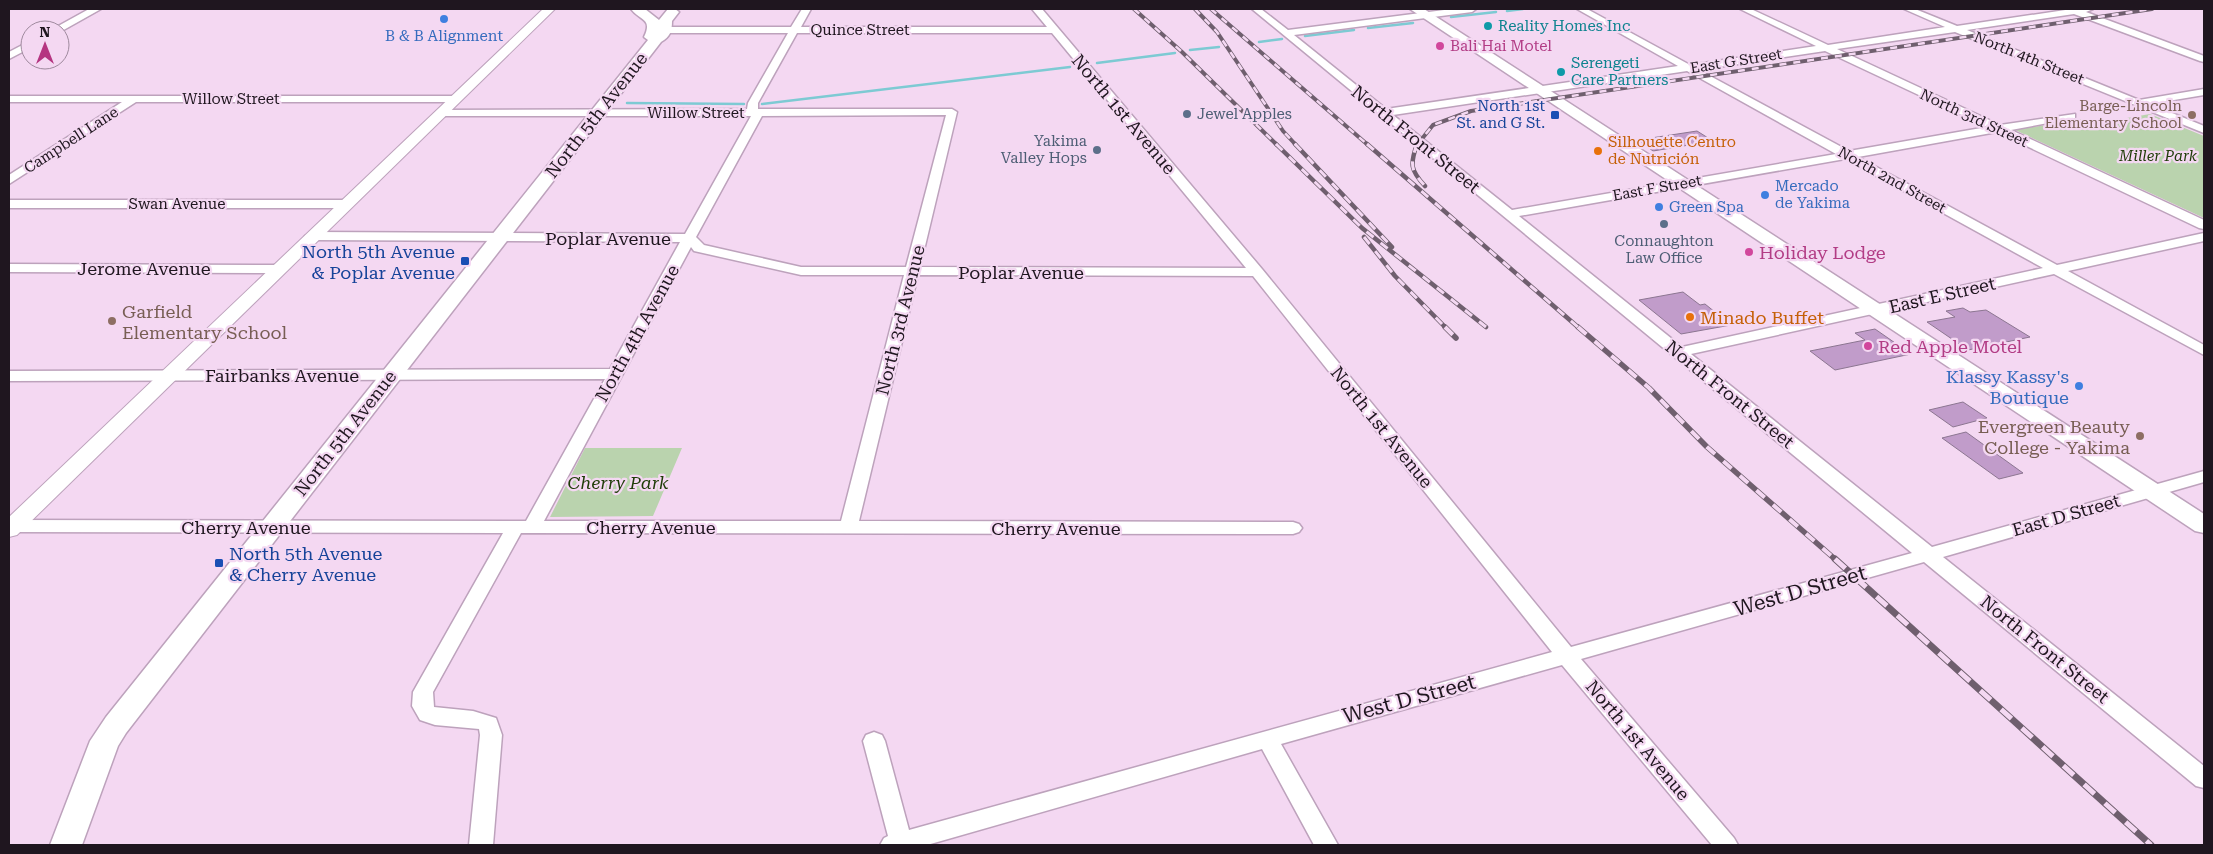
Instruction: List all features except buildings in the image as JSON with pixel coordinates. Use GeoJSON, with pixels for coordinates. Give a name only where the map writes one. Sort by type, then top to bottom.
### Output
{"type":"FeatureCollection","features":[{"type":"Feature","properties":{"kind":"main road"},"geometry":{"type":"LineString","coordinates":[[641,10],[656,14],[676,10]]}},
{"type":"Feature","properties":{"kind":"main road","name":"North 5th Avenue"},"geometry":{"type":"LineString","coordinates":[[641,10],[653,21],[655,28],[651,37],[661,35]]}},
{"type":"Feature","properties":{"kind":"main road","name":"North 5th Avenue"},"geometry":{"type":"LineString","coordinates":[[66,845],[105,741],[497,238],[661,35],[665,20],[676,10]]}},
{"type":"Feature","properties":{"kind":"main road"},"geometry":{"type":"LineString","coordinates":[[1421,12],[2204,525]]}},
{"type":"Feature","properties":{"kind":"street"},"geometry":{"type":"LineString","coordinates":[[70,23],[96,9]]}},
{"type":"Feature","properties":{"kind":"street"},"geometry":{"type":"LineString","coordinates":[[10,528],[549,9]]}},
{"type":"Feature","properties":{"kind":"street","name":"North 4th Avenue"},"geometry":{"type":"LineString","coordinates":[[481,845],[491,735],[488,724],[476,718],[440,718],[427,714],[422,706],[423,692],[615,374],[756,120],[757,115],[752,108],[753,103],[806,9]]}},
{"type":"Feature","properties":{"kind":"street","name":"North 1st Avenue"},"geometry":{"type":"LineString","coordinates":[[1037,9],[1257,272],[1567,656],[1726,845]]}},
{"type":"Feature","properties":{"kind":"street","name":"North Front Street"},"geometry":{"type":"LineString","coordinates":[[1256,9],[2204,779]]}},
{"type":"Feature","properties":{"kind":"street"},"geometry":{"type":"LineString","coordinates":[[1286,33],[1421,12],[1472,9]]}},
{"type":"Feature","properties":{"kind":"street","name":"North 2nd Street"},"geometry":{"type":"LineString","coordinates":[[1580,9],[2204,351]]}},
{"type":"Feature","properties":{"kind":"street","name":"North 3rd Street"},"geometry":{"type":"LineString","coordinates":[[1744,9],[2204,225]]}},
{"type":"Feature","properties":{"kind":"street","name":"North 4th Street"},"geometry":{"type":"LineString","coordinates":[[1908,9],[2204,130]]}},
{"type":"Feature","properties":{"kind":"street"},"geometry":{"type":"LineString","coordinates":[[2091,9],[2204,49]]}},
{"type":"Feature","properties":{"kind":"street","name":"East G Street"},"geometry":{"type":"LineString","coordinates":[[1383,113],[2070,10],[2091,9]]}},
{"type":"Feature","properties":{"kind":"street"},"geometry":{"type":"LineString","coordinates":[[2070,10],[2204,59]]}},
{"type":"Feature","properties":{"kind":"street","name":"Quince Street"},"geometry":{"type":"LineString","coordinates":[[661,35],[794,30],[1054,30]]}},
{"type":"Feature","properties":{"kind":"street"},"geometry":{"type":"LineString","coordinates":[[9,56],[20,50]]}},
{"type":"Feature","properties":{"kind":"street"},"geometry":{"type":"LineString","coordinates":[[2138,103],[2204,92]]}},
{"type":"Feature","properties":{"kind":"street","name":"Willow Street"},"geometry":{"type":"LineString","coordinates":[[9,99],[134,99],[598,113],[952,112]]}},
{"type":"Feature","properties":{"kind":"street","name":"Campbell Lane"},"geometry":{"type":"LineString","coordinates":[[9,180],[134,99]]}},
{"type":"Feature","properties":{"kind":"street","name":"Willow Street"},"geometry":{"type":"LineString","coordinates":[[9,110],[445,108]]}},
{"type":"Feature","properties":{"kind":"street","name":"North 3rd Avenue"},"geometry":{"type":"LineString","coordinates":[[848,528],[952,112]]}},
{"type":"Feature","properties":{"kind":"street","name":"East F Street"},"geometry":{"type":"LineString","coordinates":[[1509,214],[2071,116]]}},
{"type":"Feature","properties":{"kind":"street","name":"Swan Avenue"},"geometry":{"type":"LineString","coordinates":[[9,204],[346,204]]}},
{"type":"Feature","properties":{"kind":"street","name":"Poplar Avenue"},"geometry":{"type":"LineString","coordinates":[[312,236],[689,238],[699,248],[801,271],[1257,272]]}},
{"type":"Feature","properties":{"kind":"street","name":"East E Street"},"geometry":{"type":"LineString","coordinates":[[1679,352],[2204,238]]}},
{"type":"Feature","properties":{"kind":"street","name":"Jerome Avenue"},"geometry":{"type":"LineString","coordinates":[[9,268],[280,269]]}},
{"type":"Feature","properties":{"kind":"street","name":"Fairbanks Avenue"},"geometry":{"type":"LineString","coordinates":[[9,376],[615,374]]}},
{"type":"Feature","properties":{"kind":"street","name":"East D Street"},"geometry":{"type":"LineString","coordinates":[[1928,555],[2204,476]]}},
{"type":"Feature","properties":{"kind":"street","name":"Cherry Avenue"},"geometry":{"type":"LineString","coordinates":[[10,528],[1293,528]]}},
{"type":"Feature","properties":{"kind":"street","name":"West D Street"},"geometry":{"type":"LineString","coordinates":[[898,844],[1267,738],[1928,555]]}},
{"type":"Feature","properties":{"kind":"street"},"geometry":{"type":"LineString","coordinates":[[1267,738],[1326,845]]}},
{"type":"Feature","properties":{"kind":"street"},"geometry":{"type":"LineString","coordinates":[[874,741],[898,844]]}},
{"type":"Feature","properties":{"kind":"green space","name":"Miller Park"},"geometry":{"type":"Polygon","coordinates":[[[2150,114],[2204,136],[2204,218],[2015,130],[2081,119],[2092,124],[2150,114]]]}},
{"type":"Feature","properties":{"kind":"green space","name":"Cherry Park"},"geometry":{"type":"Polygon","coordinates":[[[585,448],[682,448],[653,516],[550,517],[585,448]]]}},
{"type":"Feature","properties":{"kind":"waterway"},"geometry":{"type":"LineString","coordinates":[[1507,11],[1523,9]]}},
{"type":"Feature","properties":{"kind":"waterway"},"geometry":{"type":"LineString","coordinates":[[1451,17],[1496,12]]}},
{"type":"Feature","properties":{"kind":"waterway"},"geometry":{"type":"LineString","coordinates":[[1368,28],[1413,23]]}},
{"type":"Feature","properties":{"kind":"waterway"},"geometry":{"type":"LineString","coordinates":[[1305,36],[1354,30]]}},
{"type":"Feature","properties":{"kind":"waterway"},"geometry":{"type":"LineString","coordinates":[[1259,42],[1282,39]]}},
{"type":"Feature","properties":{"kind":"waterway"},"geometry":{"type":"LineString","coordinates":[[1190,50],[1219,47]]}},
{"type":"Feature","properties":{"kind":"waterway"},"geometry":{"type":"LineString","coordinates":[[1097,63],[1175,53]]}},
{"type":"Feature","properties":{"kind":"waterway"},"geometry":{"type":"LineString","coordinates":[[762,104],[1070,67]]}},
{"type":"Feature","properties":{"kind":"waterway"},"geometry":{"type":"LineString","coordinates":[[627,103],[744,104]]}},
{"type":"Feature","properties":{"kind":"railway"},"geometry":{"type":"LineString","coordinates":[[1134,9],[1182,52],[1277,145]]}},
{"type":"Feature","properties":{"kind":"railway"},"geometry":{"type":"LineString","coordinates":[[1195,9],[1217,32],[1283,131],[1296,145]]}},
{"type":"Feature","properties":{"kind":"railway"},"geometry":{"type":"LineString","coordinates":[[1211,9],[1368,145]]}},
{"type":"Feature","properties":{"kind":"railway"},"geometry":{"type":"LineString","coordinates":[[1417,145],[1433,125],[1471,111],[2152,9]]}},
{"type":"Feature","properties":{"kind":"railway"},"geometry":{"type":"LineString","coordinates":[[1276,144],[1362,228],[1486,327]]}},
{"type":"Feature","properties":{"kind":"railway"},"geometry":{"type":"LineString","coordinates":[[1295,144],[1392,247]]}},
{"type":"Feature","properties":{"kind":"railway"},"geometry":{"type":"LineString","coordinates":[[1367,144],[1579,328]]}},
{"type":"Feature","properties":{"kind":"railway"},"geometry":{"type":"LineString","coordinates":[[1417,144],[1412,162],[1416,176],[1425,186]]}},
{"type":"Feature","properties":{"kind":"railway"},"geometry":{"type":"LineString","coordinates":[[1364,237],[1395,276],[1446,328]]}},
{"type":"Feature","properties":{"kind":"railway"},"geometry":{"type":"LineString","coordinates":[[1578,327],[1649,388],[1707,447],[1836,560]]}},
{"type":"Feature","properties":{"kind":"railway"},"geometry":{"type":"LineString","coordinates":[[1446,328],[1456,338]]}},
{"type":"Feature","properties":{"kind":"railway"},"geometry":{"type":"LineString","coordinates":[[1835,559],[2151,845]]}},
{"type":"Feature","properties":{"kind":"place","name":"B & B Alignment"},"geometry":{"type":"Point","coordinates":[444,19]}},
{"type":"Feature","properties":{"kind":"place","name":"Reality Homes Inc"},"geometry":{"type":"Point","coordinates":[1488,26]}},
{"type":"Feature","properties":{"kind":"place","name":"Bali Hai Motel"},"geometry":{"type":"Point","coordinates":[1440,46]}},
{"type":"Feature","properties":{"kind":"place","name":"Serengeti Care Partners"},"geometry":{"type":"Point","coordinates":[1561,72]}},
{"type":"Feature","properties":{"kind":"place","name":"Jewel Apples"},"geometry":{"type":"Point","coordinates":[1187,114]}},
{"type":"Feature","properties":{"kind":"place","name":"North 1st St. and G St."},"geometry":{"type":"Point","coordinates":[1555,115]}},
{"type":"Feature","properties":{"kind":"place","name":"Barge-Lincoln Elementary School"},"geometry":{"type":"Point","coordinates":[2192,115]}},
{"type":"Feature","properties":{"kind":"place","name":"Yakima Valley Hops"},"geometry":{"type":"Point","coordinates":[1097,150]}},
{"type":"Feature","properties":{"kind":"place","name":"Silhouette Centro de Nutrición"},"geometry":{"type":"Point","coordinates":[1598,151]}},
{"type":"Feature","properties":{"kind":"place","name":"Mercado de Yakima"},"geometry":{"type":"Point","coordinates":[1765,195]}},
{"type":"Feature","properties":{"kind":"place","name":"Green Spa"},"geometry":{"type":"Point","coordinates":[1659,207]}},
{"type":"Feature","properties":{"kind":"place","name":"Connaughton Law Office"},"geometry":{"type":"Point","coordinates":[1664,224]}},
{"type":"Feature","properties":{"kind":"place","name":"Holiday Lodge"},"geometry":{"type":"Point","coordinates":[1749,252]}},
{"type":"Feature","properties":{"kind":"place","name":"North 5th Avenue & Poplar Avenue"},"geometry":{"type":"Point","coordinates":[465,261]}},
{"type":"Feature","properties":{"kind":"place","name":"Minado Buffet"},"geometry":{"type":"Point","coordinates":[1690,317]}},
{"type":"Feature","properties":{"kind":"place","name":"Garfield Elementary School"},"geometry":{"type":"Point","coordinates":[112,321]}},
{"type":"Feature","properties":{"kind":"place","name":"Red Apple Motel"},"geometry":{"type":"Point","coordinates":[1868,346]}},
{"type":"Feature","properties":{"kind":"place","name":"Klassy Kassy's Boutique"},"geometry":{"type":"Point","coordinates":[2079,386]}},
{"type":"Feature","properties":{"kind":"place","name":"Evergreen Beauty College - Yakima"},"geometry":{"type":"Point","coordinates":[2140,436]}},
{"type":"Feature","properties":{"kind":"place","name":"North 5th Avenue & Cherry Avenue"},"geometry":{"type":"Point","coordinates":[219,563]}}]}
